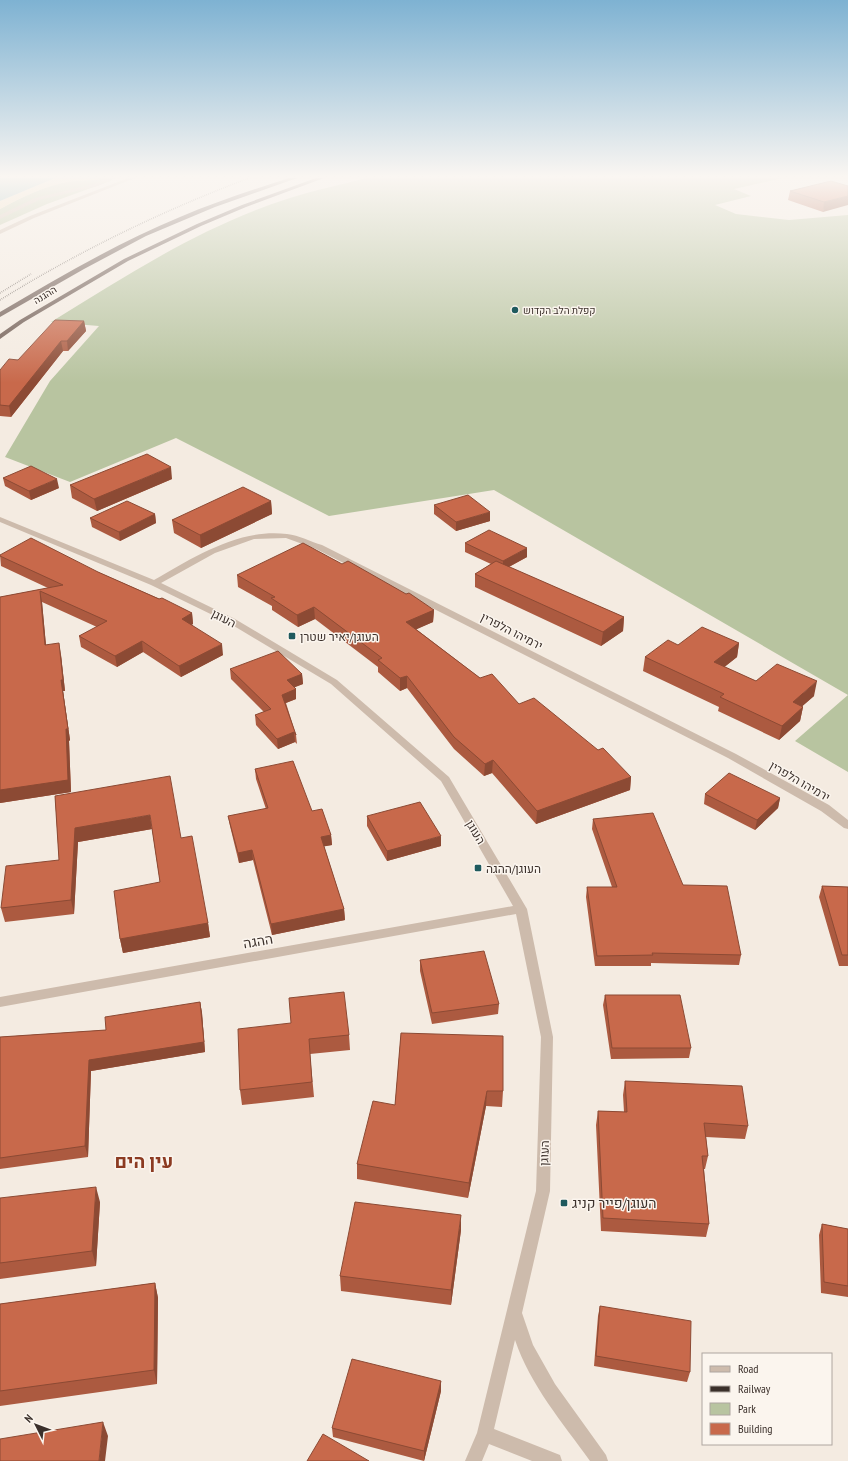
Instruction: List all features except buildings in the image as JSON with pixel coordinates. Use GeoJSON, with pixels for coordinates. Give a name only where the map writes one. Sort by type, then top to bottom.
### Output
{"type":"FeatureCollection","features":[{"type":"Feature","properties":{"kind":"highway","name":"ההגנה"},"geometry":{"type":"LineString","coordinates":[[0,316],[92,261],[122,246]]}},
{"type":"Feature","properties":{"kind":"highway","name":"ההגנה"},"geometry":{"type":"LineString","coordinates":[[0,337],[22,321],[126,260],[155,246]]}},
{"type":"Feature","properties":{"kind":"street","name":"העוגן"},"geometry":{"type":"LineString","coordinates":[[0,519],[154,583],[232,621],[334,682],[445,779],[521,909],[548,1037],[543,1191],[485,1434],[473,1461]]}},
{"type":"Feature","properties":{"kind":"street","name":"ירמיהו הלפרין"},"geometry":{"type":"LineString","coordinates":[[154,583],[212,551],[253,537],[287,536],[319,547],[732,756],[825,808],[848,825]]}},
{"type":"Feature","properties":{"kind":"street","name":"ההגה"},"geometry":{"type":"LineString","coordinates":[[0,1002],[521,909]]}},
{"type":"Feature","properties":{"kind":"street"},"geometry":{"type":"LineString","coordinates":[[514,1313],[526,1348],[549,1390],[600,1461]]}},
{"type":"Feature","properties":{"kind":"street"},"geometry":{"type":"LineString","coordinates":[[485,1434],[554,1461]]}},
{"type":"Feature","properties":{"kind":"green space"},"geometry":{"type":"Polygon","coordinates":[[[179,246],[848,246],[848,695],[494,490],[329,516],[176,438],[70,482],[5,457],[50,381],[99,326],[51,322],[179,246]]]}},
{"type":"Feature","properties":{"kind":"green space"},"geometry":{"type":"Polygon","coordinates":[[[848,695],[848,772],[795,741],[848,695]]]}},
{"type":"Feature","properties":{"kind":"railway"},"geometry":{"type":"LineString","coordinates":[[0,300],[60,265],[96,246]]}},
{"type":"Feature","properties":{"kind":"railway"},"geometry":{"type":"LineString","coordinates":[[0,293],[31,274]]}},
{"type":"Feature","properties":{"kind":"place","name":"קפלת הלב הקדוש"},"geometry":{"type":"Point","coordinates":[515,310]}},
{"type":"Feature","properties":{"kind":"place","name":"העוגן/יאיר שטרן"},"geometry":{"type":"Point","coordinates":[292,636]}},
{"type":"Feature","properties":{"kind":"place","name":"העוגן/ההגה"},"geometry":{"type":"Point","coordinates":[478,868]}},
{"type":"Feature","properties":{"kind":"place","name":"העוגן/פייר קניג"},"geometry":{"type":"Point","coordinates":[564,1203]}},
{"type":"Feature","properties":{"kind":"district","name":"עין הים"},"geometry":{"type":"Point","coordinates":[144,1161]}}]}
